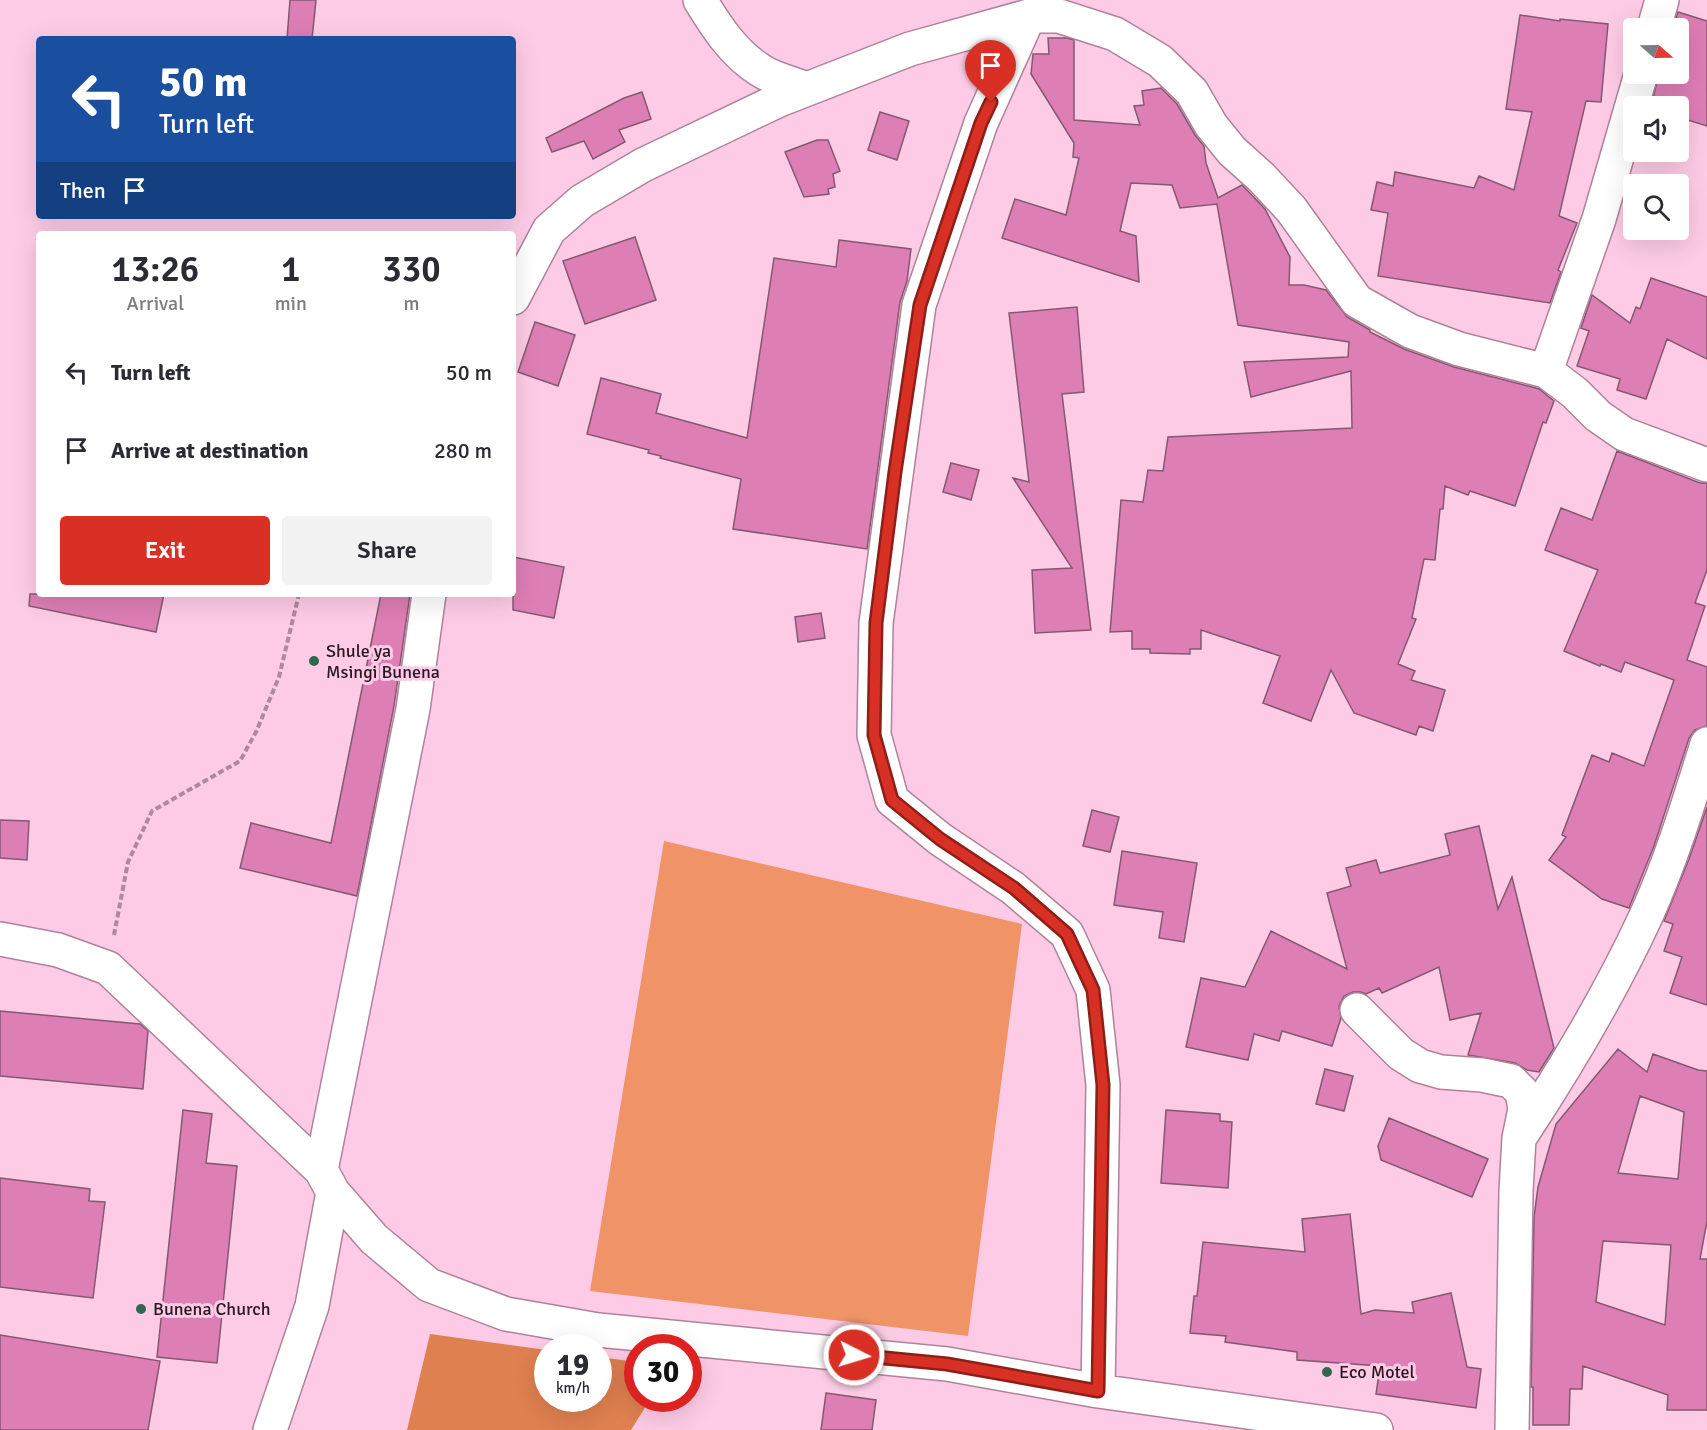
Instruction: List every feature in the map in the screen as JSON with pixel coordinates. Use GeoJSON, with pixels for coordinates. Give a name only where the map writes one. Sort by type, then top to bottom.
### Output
{"type":"FeatureCollection","features":[{"type":"Feature","properties":{"kind":"street"},"geometry":{"type":"LineString","coordinates":[[700,0],[720,33],[745,58],[761,71],[807,89]]}},
{"type":"Feature","properties":{"kind":"street"},"geometry":{"type":"LineString","coordinates":[[1657,18],[1662,0]]}},
{"type":"Feature","properties":{"kind":"street"},"geometry":{"type":"LineString","coordinates":[[1029,16],[981,123],[920,305],[895,472],[876,623],[874,735],[892,800],[940,839],[1014,888],[1067,934],[1093,990],[1103,1085],[1098,1391]]}},
{"type":"Feature","properties":{"kind":"street"},"geometry":{"type":"LineString","coordinates":[[516,292],[549,230],[582,201],[643,165],[779,100],[910,49],[1029,16],[1059,16],[1115,34],[1160,61],[1192,92],[1210,125],[1232,151],[1291,209],[1357,301],[1410,331],[1459,349],[1546,371],[1575,393],[1598,416],[1624,434],[1707,465]]}},
{"type":"Feature","properties":{"kind":"street"},"geometry":{"type":"LineString","coordinates":[[1546,371],[1599,219],[1638,84]]}},
{"type":"Feature","properties":{"kind":"street"},"geometry":{"type":"LineString","coordinates":[[270,1430],[312,1305],[327,1181],[413,708],[429,597]]}},
{"type":"Feature","properties":{"kind":"street"},"geometry":{"type":"LineString","coordinates":[[1519,1138],[1588,1029],[1647,915],[1675,844],[1707,744]]}},
{"type":"Feature","properties":{"kind":"street"},"geometry":{"type":"LineString","coordinates":[[0,939],[58,950],[108,968],[327,1181],[374,1239],[429,1285],[506,1314],[598,1330],[947,1364],[1310,1425],[1376,1430]]}},
{"type":"Feature","properties":{"kind":"street"},"geometry":{"type":"LineString","coordinates":[[1357,1011],[1401,1054],[1420,1066],[1442,1072],[1511,1081],[1522,1092],[1525,1109],[1519,1138],[1512,1430]]}},
{"type":"Feature","properties":{"kind":"path"},"geometry":{"type":"LineString","coordinates":[[108,968],[128,862],[152,811],[240,761],[256,732],[279,677],[298,597]]}},
{"type":"Feature","properties":{"kind":"shaded area"},"geometry":{"type":"Polygon","coordinates":[[[664,841],[1022,924],[968,1336],[590,1291],[664,841]]]}},
{"type":"Feature","properties":{"kind":"shaded area"},"geometry":{"type":"Polygon","coordinates":[[[430,1334],[534,1348],[534,1412],[612,1412],[612,1359],[624,1360],[624,1412],[642,1412],[631,1430],[407,1430],[430,1334]]]}},
{"type":"Feature","properties":{"kind":"building"},"geometry":{"type":"Polygon","coordinates":[[[290,0],[316,0],[312,36],[287,36],[290,0]]]}},
{"type":"Feature","properties":{"kind":"building"},"geometry":{"type":"Polygon","coordinates":[[[1678,12],[1707,21],[1707,126],[1689,120],[1689,96],[1654,96],[1656,84],[1689,84],[1689,18],[1676,18],[1678,12]]]}},
{"type":"Feature","properties":{"kind":"building"},"geometry":{"type":"Polygon","coordinates":[[[1520,15],[1560,21],[1560,19],[1608,24],[1601,102],[1586,101],[1559,216],[1577,223],[1558,270],[1561,272],[1550,303],[1378,276],[1388,213],[1371,210],[1377,182],[1393,186],[1395,172],[1474,188],[1479,176],[1514,190],[1532,112],[1506,109],[1520,15]]]}},
{"type":"Feature","properties":{"kind":"building"},"geometry":{"type":"Polygon","coordinates":[[[1048,38],[1074,40],[1074,120],[1140,125],[1134,106],[1144,105],[1142,91],[1161,88],[1177,104],[1204,146],[1206,163],[1218,198],[1242,185],[1265,209],[1290,257],[1289,285],[1304,285],[1326,290],[1347,317],[1370,332],[1404,349],[1454,367],[1539,389],[1554,401],[1546,423],[1543,422],[1515,506],[1470,491],[1468,495],[1445,486],[1443,509],[1440,509],[1435,560],[1424,559],[1412,618],[1416,619],[1398,664],[1415,671],[1411,680],[1445,690],[1433,731],[1419,726],[1416,735],[1354,713],[1331,670],[1311,721],[1263,703],[1280,656],[1201,630],[1201,649],[1190,649],[1190,654],[1150,653],[1150,649],[1132,649],[1132,631],[1110,632],[1121,500],[1143,502],[1148,470],[1163,471],[1168,437],[1352,428],[1351,371],[1251,397],[1244,362],[1348,357],[1349,342],[1238,325],[1217,204],[1180,208],[1172,185],[1131,183],[1120,231],[1136,236],[1139,282],[1002,238],[1015,199],[1066,215],[1079,158],[1073,157],[1074,143],[1031,74],[1033,54],[1049,54],[1048,38]]]}},
{"type":"Feature","properties":{"kind":"building"},"geometry":{"type":"Polygon","coordinates":[[[642,92],[651,119],[619,130],[625,142],[593,159],[584,141],[552,152],[546,138],[624,98],[642,92]]]}},
{"type":"Feature","properties":{"kind":"building"},"geometry":{"type":"Polygon","coordinates":[[[880,112],[909,121],[897,160],[868,150],[880,112]]]}},
{"type":"Feature","properties":{"kind":"building"},"geometry":{"type":"Polygon","coordinates":[[[817,140],[828,140],[840,171],[833,174],[835,187],[828,189],[829,194],[804,197],[785,152],[817,140]]]}},
{"type":"Feature","properties":{"kind":"building"},"geometry":{"type":"Polygon","coordinates":[[[635,237],[656,300],[585,324],[563,261],[635,237]]]}},
{"type":"Feature","properties":{"kind":"building"},"geometry":{"type":"Polygon","coordinates":[[[839,240],[911,249],[907,281],[900,302],[867,549],[733,529],[741,479],[660,458],[661,456],[648,453],[649,450],[587,434],[601,378],[661,394],[656,413],[747,438],[774,258],[836,267],[839,240]]]}},
{"type":"Feature","properties":{"kind":"building"},"geometry":{"type":"Polygon","coordinates":[[[1651,278],[1707,297],[1707,359],[1667,339],[1646,399],[1617,390],[1620,379],[1577,366],[1589,331],[1581,328],[1592,295],[1630,323],[1636,307],[1640,309],[1651,278]]]}},
{"type":"Feature","properties":{"kind":"building"},"geometry":{"type":"Polygon","coordinates":[[[1077,307],[1084,392],[1062,394],[1091,630],[1035,633],[1032,570],[1072,568],[1013,478],[1029,482],[1009,313],[1077,307]]]}},
{"type":"Feature","properties":{"kind":"building"},"geometry":{"type":"Polygon","coordinates":[[[535,322],[575,335],[558,386],[518,372],[535,322]]]}},
{"type":"Feature","properties":{"kind":"building"},"geometry":{"type":"Polygon","coordinates":[[[1617,451],[1700,483],[1707,483],[1707,570],[1695,603],[1705,606],[1687,660],[1707,667],[1707,726],[1695,730],[1689,738],[1654,846],[1629,908],[1602,899],[1549,860],[1566,837],[1562,835],[1592,755],[1609,762],[1612,753],[1644,766],[1674,680],[1625,662],[1621,672],[1564,651],[1598,570],[1545,550],[1561,508],[1592,520],[1617,451]]]}},
{"type":"Feature","properties":{"kind":"building"},"geometry":{"type":"Polygon","coordinates":[[[951,463],[979,470],[971,500],[943,492],[951,463]]]}},
{"type":"Feature","properties":{"kind":"building"},"geometry":{"type":"Polygon","coordinates":[[[516,558],[564,567],[554,618],[513,610],[513,597],[516,597],[516,558]]]}},
{"type":"Feature","properties":{"kind":"building"},"geometry":{"type":"Polygon","coordinates":[[[30,594],[36,594],[36,597],[163,597],[156,632],[29,606],[30,594]]]}},
{"type":"Feature","properties":{"kind":"building"},"geometry":{"type":"Polygon","coordinates":[[[380,597],[410,597],[394,706],[357,896],[240,868],[251,823],[331,843],[380,597]]]}},
{"type":"Feature","properties":{"kind":"building"},"geometry":{"type":"Polygon","coordinates":[[[821,613],[825,638],[798,642],[795,617],[821,613]]]}},
{"type":"Feature","properties":{"kind":"building"},"geometry":{"type":"Polygon","coordinates":[[[1707,807],[1707,1005],[1670,993],[1682,957],[1664,951],[1673,924],[1664,921],[1707,807]]]}},
{"type":"Feature","properties":{"kind":"building"},"geometry":{"type":"Polygon","coordinates":[[[1092,810],[1119,817],[1110,852],[1083,846],[1092,810]]]}},
{"type":"Feature","properties":{"kind":"building"},"geometry":{"type":"Polygon","coordinates":[[[0,820],[29,821],[27,860],[0,858],[0,820]]]}},
{"type":"Feature","properties":{"kind":"building"},"geometry":{"type":"Polygon","coordinates":[[[1479,826],[1498,909],[1512,877],[1554,1048],[1539,1072],[1527,1070],[1515,1063],[1468,1055],[1481,1013],[1450,1020],[1439,967],[1382,993],[1379,988],[1366,994],[1353,992],[1344,996],[1339,1006],[1341,1018],[1332,1046],[1282,1031],[1279,1041],[1254,1034],[1248,1060],[1186,1047],[1201,978],[1245,987],[1271,931],[1347,969],[1327,893],[1351,886],[1346,868],[1376,860],[1380,873],[1450,855],[1445,834],[1479,826]]]}},
{"type":"Feature","properties":{"kind":"building"},"geometry":{"type":"Polygon","coordinates":[[[1122,851],[1197,863],[1184,942],[1159,938],[1163,912],[1114,905],[1122,851]]]}},
{"type":"Feature","properties":{"kind":"building"},"geometry":{"type":"Polygon","coordinates":[[[0,1011],[140,1024],[148,1031],[143,1089],[0,1076],[0,1011]]]}},
{"type":"Feature","properties":{"kind":"building"},"geometry":{"type":"Polygon","coordinates":[[[1618,1049],[1647,1072],[1653,1054],[1707,1071],[1707,1221],[1700,1259],[1707,1259],[1707,1410],[1667,1410],[1668,1395],[1583,1366],[1582,1389],[1570,1389],[1569,1425],[1533,1425],[1533,1387],[1531,1387],[1534,1217],[1538,1187],[1556,1124],[1618,1049]],[[1640,1096],[1618,1173],[1678,1179],[1684,1112],[1640,1096]],[[1603,1241],[1596,1302],[1665,1325],[1671,1245],[1603,1241]]]}},
{"type":"Feature","properties":{"kind":"building"},"geometry":{"type":"Polygon","coordinates":[[[1325,1069],[1353,1076],[1344,1111],[1316,1104],[1325,1069]]]}},
{"type":"Feature","properties":{"kind":"building"},"geometry":{"type":"Polygon","coordinates":[[[183,1110],[212,1114],[206,1163],[237,1166],[217,1363],[157,1357],[183,1110]]]}},
{"type":"Feature","properties":{"kind":"building"},"geometry":{"type":"Polygon","coordinates":[[[1166,1110],[1220,1114],[1220,1121],[1232,1122],[1228,1188],[1161,1183],[1166,1110]]]}},
{"type":"Feature","properties":{"kind":"building"},"geometry":{"type":"Polygon","coordinates":[[[1389,1118],[1488,1159],[1472,1197],[1381,1160],[1378,1146],[1389,1118]]]}},
{"type":"Feature","properties":{"kind":"building"},"geometry":{"type":"Polygon","coordinates":[[[0,1178],[90,1189],[89,1201],[105,1202],[93,1298],[0,1287],[0,1178]]]}},
{"type":"Feature","properties":{"kind":"building"},"geometry":{"type":"Polygon","coordinates":[[[1350,1214],[1361,1314],[1375,1310],[1414,1313],[1412,1302],[1451,1293],[1467,1367],[1481,1369],[1476,1408],[1376,1394],[1380,1366],[1297,1360],[1297,1352],[1225,1342],[1226,1336],[1190,1333],[1203,1242],[1305,1252],[1302,1219],[1350,1214]]]}},
{"type":"Feature","properties":{"kind":"building"},"geometry":{"type":"Polygon","coordinates":[[[0,1335],[160,1361],[148,1430],[0,1430],[0,1335]]]}},
{"type":"Feature","properties":{"kind":"building"},"geometry":{"type":"Polygon","coordinates":[[[826,1393],[876,1400],[872,1430],[821,1430],[826,1393]]]}},
{"type":"Feature","properties":{"kind":"place","name":"Shule ya Msingi Bunena"},"geometry":{"type":"Point","coordinates":[314,661]}},
{"type":"Feature","properties":{"kind":"place","name":"Bunena Church"},"geometry":{"type":"Point","coordinates":[141,1309]}},
{"type":"Feature","properties":{"kind":"place","name":"Eco Motel"},"geometry":{"type":"Point","coordinates":[1327,1372]}},
{"type":"Feature","properties":{"kind":"route"},"geometry":{"type":"LineString","coordinates":[[854,1355],[947,1364],[1098,1391],[1103,1085],[1093,990],[1067,934],[1014,888],[940,839],[892,800],[874,735],[876,623],[895,472],[920,305],[981,123],[991,102]]}}]}
